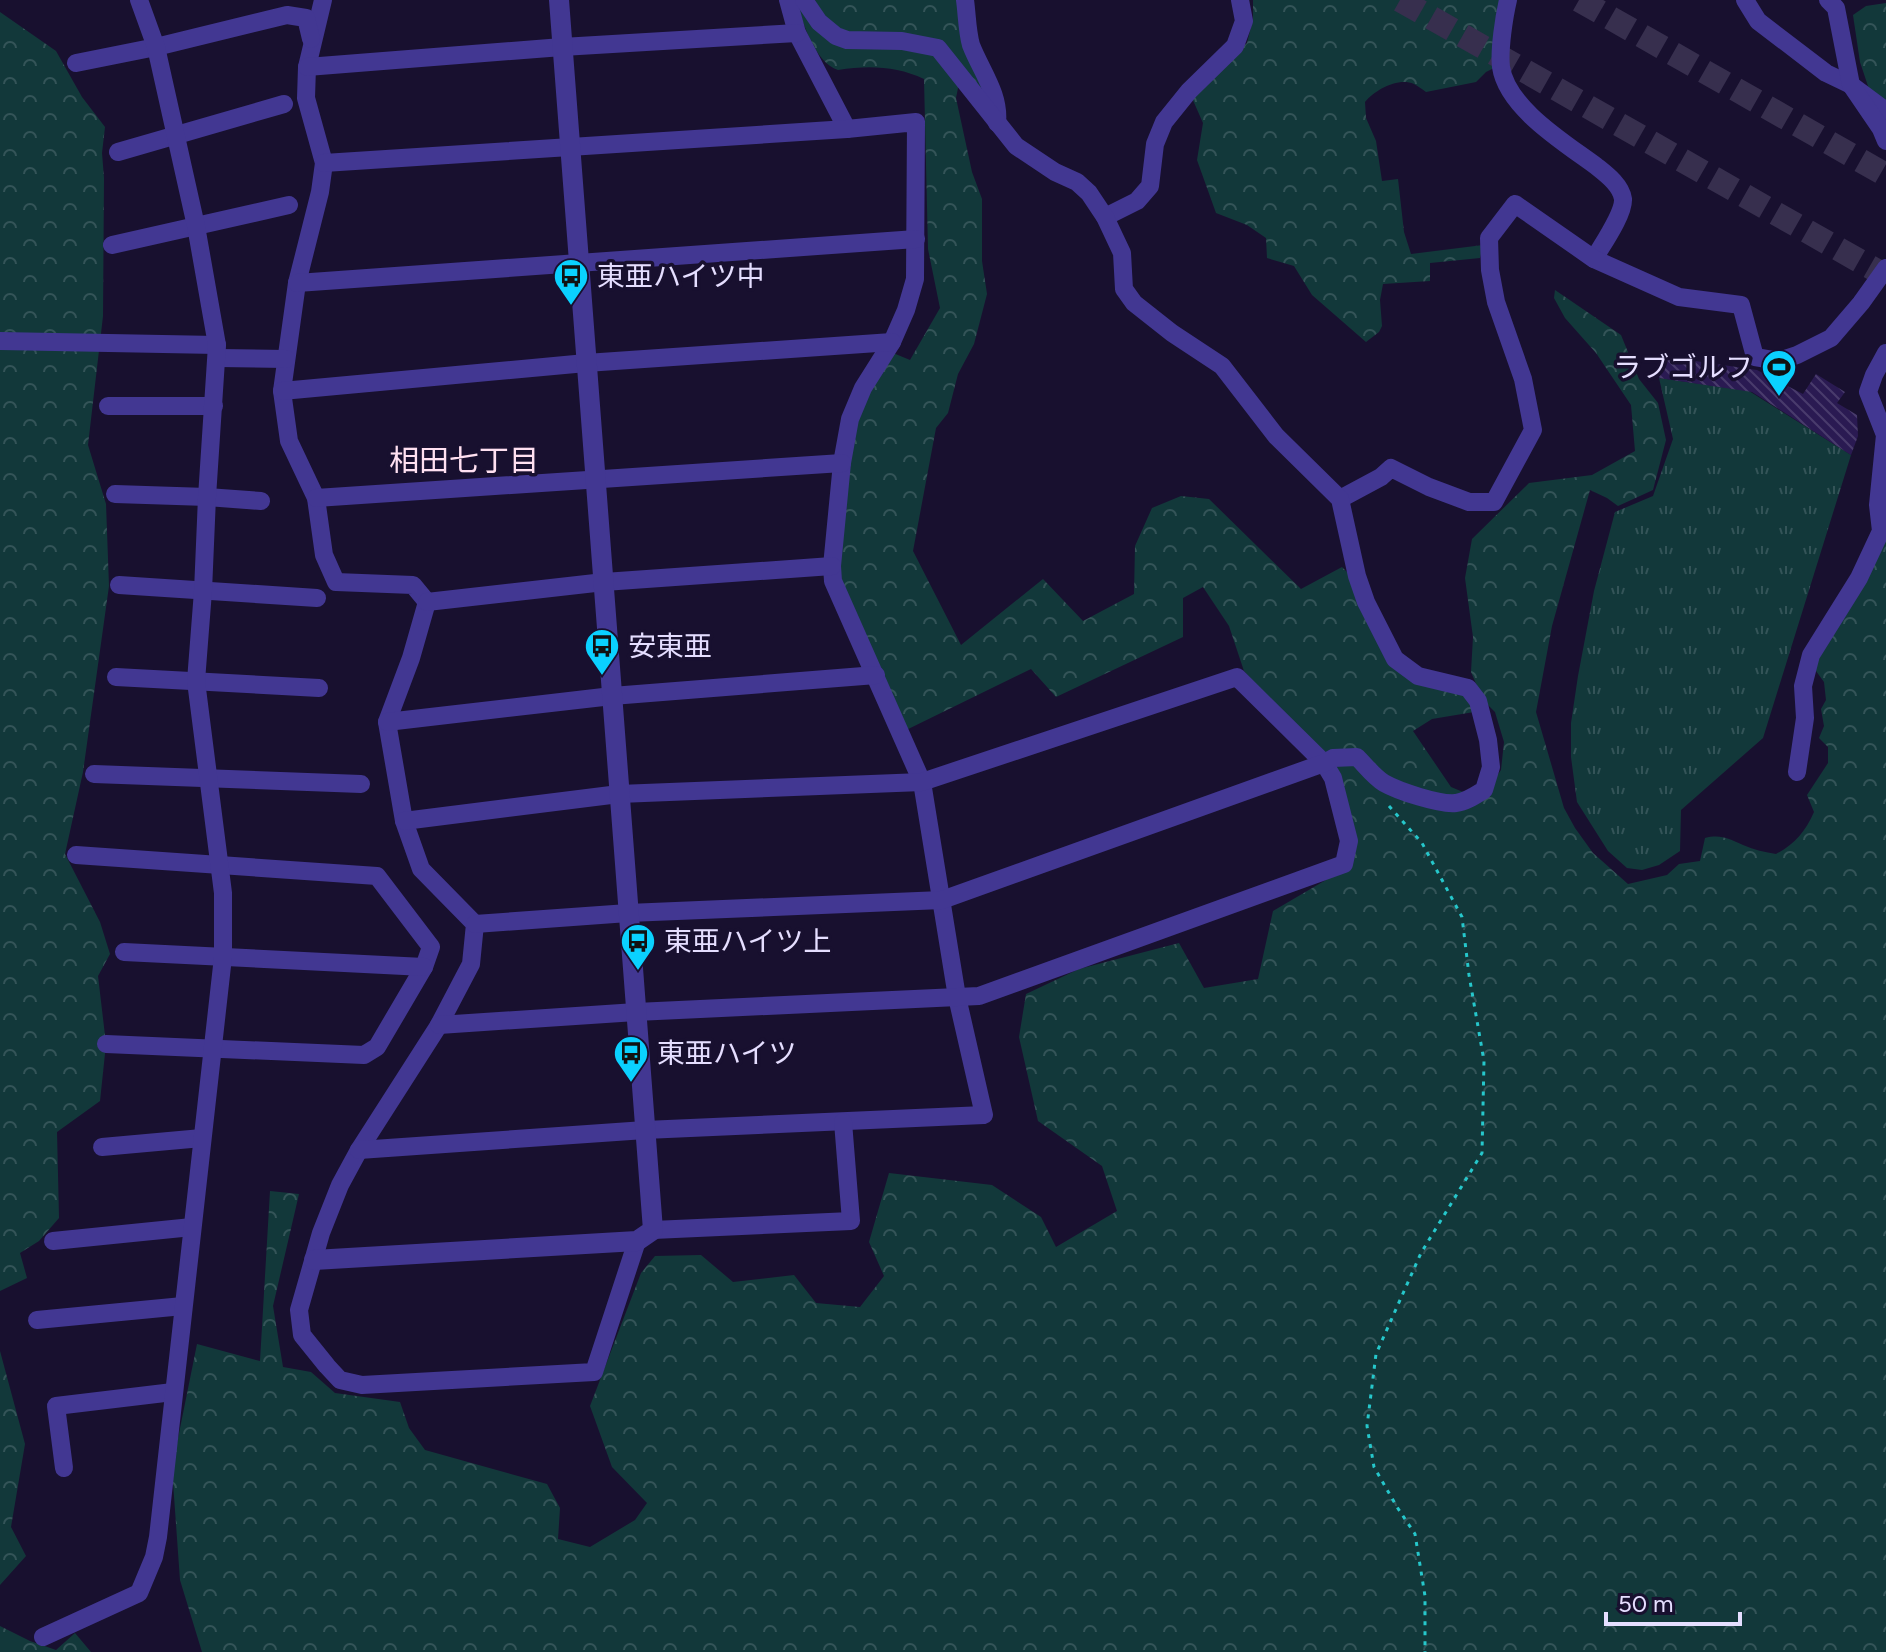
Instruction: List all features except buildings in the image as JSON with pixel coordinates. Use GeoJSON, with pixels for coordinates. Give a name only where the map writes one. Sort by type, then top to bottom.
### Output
{"type":"FeatureCollection","features":[{"type":"Feature","properties":{"kind":"street"},"geometry":{"type":"LineString","coordinates":[[43,1637],[139,1593],[154,1557],[223,957],[223,893],[196,681],[218,351],[176,134],[156,47],[139,0]]}},
{"type":"Feature","properties":{"kind":"street"},"geometry":{"type":"LineString","coordinates":[[323,0],[307,67],[306,98],[324,163],[320,192],[297,283],[286,359],[282,391],[289,441],[316,498],[324,555],[336,582],[413,585],[427,602]]}},
{"type":"Feature","properties":{"kind":"street"},"geometry":{"type":"LineString","coordinates":[[475,924],[471,964],[439,1025],[359,1150],[340,1185],[321,1233],[299,1310],[302,1335],[340,1380],[362,1385],[594,1372],[645,1235],[645,1130],[559,0]]}},
{"type":"Feature","properties":{"kind":"street"},"geometry":{"type":"LineString","coordinates":[[788,0],[797,33],[847,129]]}},
{"type":"Feature","properties":{"kind":"street"},"geometry":{"type":"LineString","coordinates":[[427,602],[411,658],[387,722],[404,821],[421,869],[475,924],[628,913],[942,900],[1333,758],[1357,757],[1384,783],[1420,798],[1443,803],[1458,803],[1484,790],[1491,767],[1478,701],[1468,688],[1418,676],[1395,659],[1366,602],[1357,576],[1340,499],[1276,436],[1222,366],[1134,303],[1124,289],[1122,253],[1105,217],[1089,193],[1077,182],[1055,172],[1016,146],[938,48],[902,41],[847,40],[836,36],[819,22],[804,0]]}},
{"type":"Feature","properties":{"kind":"street"},"geometry":{"type":"LineString","coordinates":[[965,0],[970,43],[987,76],[998,112],[997,124]]}},
{"type":"Feature","properties":{"kind":"street"},"geometry":{"type":"LineString","coordinates":[[1105,217],[1137,201],[1150,186],[1155,144],[1164,122],[1189,91],[1235,46],[1244,21],[1240,0]]}},
{"type":"Feature","properties":{"kind":"street"},"geometry":{"type":"LineString","coordinates":[[1508,0],[1503,18],[1501,68],[1512,93],[1531,116],[1612,178],[1623,197],[1621,210],[1594,259]]}},
{"type":"Feature","properties":{"kind":"street"},"geometry":{"type":"LineString","coordinates":[[1745,0],[1758,21],[1826,73],[1851,85],[1886,111]]}},
{"type":"Feature","properties":{"kind":"street"},"geometry":{"type":"LineString","coordinates":[[1838,3],[1851,85],[1886,141]]}},
{"type":"Feature","properties":{"kind":"street"},"geometry":{"type":"LineString","coordinates":[[76,63],[287,15],[306,18],[312,43]]}},
{"type":"Feature","properties":{"kind":"street"},"geometry":{"type":"LineString","coordinates":[[307,67],[797,33]]}},
{"type":"Feature","properties":{"kind":"street"},"geometry":{"type":"LineString","coordinates":[[118,152],[284,104]]}},
{"type":"Feature","properties":{"kind":"street"},"geometry":{"type":"LineString","coordinates":[[324,163],[916,122],[915,279],[892,342],[863,388],[850,419],[842,463],[833,581],[922,782],[957,997],[984,1115],[645,1130],[359,1150]]}},
{"type":"Feature","properties":{"kind":"street"},"geometry":{"type":"LineString","coordinates":[[1340,499],[1381,477],[1391,468],[1469,502],[1494,502],[1533,430],[1523,379],[1496,302],[1490,270],[1489,238],[1515,204],[1594,259],[1679,297],[1741,305],[1755,357],[1779,361],[1831,338],[1886,268]]}},
{"type":"Feature","properties":{"kind":"street"},"geometry":{"type":"LineString","coordinates":[[112,245],[289,205]]}},
{"type":"Feature","properties":{"kind":"street"},"geometry":{"type":"LineString","coordinates":[[297,283],[916,239]]}},
{"type":"Feature","properties":{"kind":"street"},"geometry":{"type":"LineString","coordinates":[[0,341],[218,351],[286,359]]}},
{"type":"Feature","properties":{"kind":"street"},"geometry":{"type":"LineString","coordinates":[[282,391],[586,363],[892,342]]}},
{"type":"Feature","properties":{"kind":"street"},"geometry":{"type":"LineString","coordinates":[[1797,772],[1805,718],[1803,686],[1811,655],[1859,578],[1881,531],[1878,505],[1885,435],[1868,392],[1886,353]]}},
{"type":"Feature","properties":{"kind":"street"},"geometry":{"type":"LineString","coordinates":[[108,406],[214,406]]}},
{"type":"Feature","properties":{"kind":"street"},"geometry":{"type":"LineString","coordinates":[[316,498],[842,463]]}},
{"type":"Feature","properties":{"kind":"street"},"geometry":{"type":"LineString","coordinates":[[115,494],[261,501]]}},
{"type":"Feature","properties":{"kind":"street"},"geometry":{"type":"LineString","coordinates":[[427,602],[604,582],[832,566]]}},
{"type":"Feature","properties":{"kind":"street"},"geometry":{"type":"LineString","coordinates":[[119,585],[317,598]]}},
{"type":"Feature","properties":{"kind":"street"},"geometry":{"type":"LineString","coordinates":[[387,722],[612,696],[876,675]]}},
{"type":"Feature","properties":{"kind":"street"},"geometry":{"type":"LineString","coordinates":[[116,677],[319,688]]}},
{"type":"Feature","properties":{"kind":"street"},"geometry":{"type":"LineString","coordinates":[[404,821],[619,794],[922,782],[1237,677],[1324,763],[1333,778],[1349,841],[1344,864],[979,996],[636,1012],[439,1025]]}},
{"type":"Feature","properties":{"kind":"street"},"geometry":{"type":"LineString","coordinates":[[94,774],[361,784]]}},
{"type":"Feature","properties":{"kind":"street"},"geometry":{"type":"LineString","coordinates":[[76,855],[377,876],[431,947],[424,967],[377,1047],[364,1055],[106,1044]]}},
{"type":"Feature","properties":{"kind":"street"},"geometry":{"type":"LineString","coordinates":[[124,952],[424,967]]}},
{"type":"Feature","properties":{"kind":"street"},"geometry":{"type":"LineString","coordinates":[[314,1260],[851,1221],[843,1122]]}},
{"type":"Feature","properties":{"kind":"street"},"geometry":{"type":"LineString","coordinates":[[102,1147],[202,1138]]}},
{"type":"Feature","properties":{"kind":"street"},"geometry":{"type":"LineString","coordinates":[[53,1241],[192,1227]]}},
{"type":"Feature","properties":{"kind":"street"},"geometry":{"type":"LineString","coordinates":[[37,1320],[183,1306]]}},
{"type":"Feature","properties":{"kind":"street"},"geometry":{"type":"LineString","coordinates":[[64,1468],[56,1406],[173,1392]]}},
{"type":"Feature","properties":{"kind":"path"},"geometry":{"type":"LineString","coordinates":[[1383,800],[1422,843],[1462,917],[1484,1061],[1482,1153],[1421,1253],[1376,1354],[1367,1426],[1374,1467],[1415,1534],[1425,1596],[1425,1652]]}},
{"type":"Feature","properties":{"kind":"green space"},"geometry":{"type":"Polygon","coordinates":[[[796,0],[816,25],[935,53],[959,83],[956,98],[972,172],[982,199],[982,261],[987,294],[974,344],[958,374],[948,413],[936,428],[913,551],[961,645],[1043,579],[1083,621],[1134,594],[1135,546],[1152,508],[1181,496],[1209,499],[1301,589],[1342,567],[1348,573],[1389,661],[1469,696],[1474,712],[1432,719],[1413,731],[1451,787],[1479,793],[1491,784],[1501,770],[1504,742],[1495,712],[1483,700],[1471,672],[1473,637],[1465,578],[1472,539],[1529,483],[1592,475],[1635,451],[1631,405],[1596,353],[1565,318],[1554,298],[1555,290],[1621,335],[1639,379],[1658,403],[1666,440],[1653,490],[1618,506],[1590,490],[1552,626],[1536,712],[1564,808],[1593,853],[1628,884],[1667,875],[1679,864],[1700,861],[1705,838],[1725,838],[1776,854],[1794,842],[1803,831],[1814,812],[1807,795],[1828,763],[1828,747],[1819,738],[1824,726],[1821,709],[1826,700],[1824,682],[1816,671],[1816,658],[1886,533],[1886,1652],[202,1652],[180,1580],[172,1468],[197,1344],[260,1361],[270,1191],[299,1194],[273,1306],[283,1367],[311,1372],[335,1393],[400,1402],[409,1428],[425,1450],[547,1484],[560,1508],[558,1539],[590,1547],[635,1520],[647,1503],[612,1467],[590,1406],[641,1273],[655,1256],[701,1255],[733,1282],[794,1275],[816,1303],[860,1307],[884,1276],[869,1242],[889,1173],[992,1185],[1041,1217],[1056,1247],[1117,1211],[1102,1166],[1038,1121],[1019,1037],[1026,994],[1079,969],[1179,943],[1204,988],[1258,979],[1273,911],[1348,867],[1340,778],[1244,671],[1229,626],[1203,587],[1183,598],[1183,637],[1056,697],[1031,669],[900,733],[832,566],[850,419],[893,353],[910,360],[940,308],[928,249],[924,79],[893,69],[860,67],[838,70],[830,66],[816,50],[796,0]]]}},
{"type":"Feature","properties":{"kind":"green space"},"geometry":{"type":"Polygon","coordinates":[[[815,0],[959,0],[990,107],[941,43],[848,33],[832,24],[815,0]]]}},
{"type":"Feature","properties":{"kind":"green space"},"geometry":{"type":"Polygon","coordinates":[[[1253,0],[1501,0],[1496,67],[1476,82],[1426,92],[1408,82],[1394,83],[1365,102],[1366,118],[1376,141],[1382,181],[1398,179],[1404,232],[1411,254],[1483,245],[1480,258],[1430,263],[1430,281],[1383,284],[1380,300],[1382,326],[1366,342],[1312,295],[1294,266],[1267,258],[1266,238],[1247,225],[1216,213],[1197,160],[1203,123],[1192,98],[1247,43],[1253,19],[1253,0]]]}},
{"type":"Feature","properties":{"kind":"green space"},"geometry":{"type":"Polygon","coordinates":[[[1886,3],[1886,104],[1869,89],[1860,62],[1853,15],[1866,6],[1886,3]]]}},
{"type":"Feature","properties":{"kind":"green space"},"geometry":{"type":"Polygon","coordinates":[[[0,12],[56,51],[82,97],[105,127],[102,153],[103,316],[88,445],[106,504],[109,586],[83,772],[65,854],[100,922],[110,954],[98,976],[106,1044],[100,1101],[57,1132],[59,1218],[39,1241],[20,1253],[27,1278],[0,1291],[0,12]]]}},
{"type":"Feature","properties":{"kind":"green space"},"geometry":{"type":"Polygon","coordinates":[[[1659,378],[1749,391],[1851,455],[1763,738],[1681,810],[1680,851],[1659,865],[1642,870],[1627,868],[1608,851],[1577,802],[1571,757],[1571,723],[1594,591],[1615,512],[1653,496],[1673,439],[1659,378]]]}},
{"type":"Feature","properties":{"kind":"green space"},"geometry":{"type":"Polygon","coordinates":[[[0,1351],[25,1444],[11,1527],[26,1556],[0,1585],[0,1351]]]}},
{"type":"Feature","properties":{"kind":"green space"},"geometry":{"type":"Polygon","coordinates":[[[0,1626],[56,1650],[75,1633],[91,1652],[0,1652],[0,1626]]]}},
{"type":"Feature","properties":{"kind":"tunnel"},"geometry":{"type":"LineString","coordinates":[[1400,0],[1886,276]]}},
{"type":"Feature","properties":{"kind":"tunnel"},"geometry":{"type":"LineString","coordinates":[[1579,0],[1886,175]]}},
{"type":"Feature","properties":{"kind":"place","name":"東亜ハイツ中"},"geometry":{"type":"Point","coordinates":[571,307]}},
{"type":"Feature","properties":{"kind":"place","name":"ラブゴルフ"},"geometry":{"type":"Point","coordinates":[1779,398]}},
{"type":"Feature","properties":{"kind":"place","name":"安東亜"},"geometry":{"type":"Point","coordinates":[602,677]}},
{"type":"Feature","properties":{"kind":"place","name":"東亜ハイツ上"},"geometry":{"type":"Point","coordinates":[638,972]}},
{"type":"Feature","properties":{"kind":"place","name":"東亜ハイツ"},"geometry":{"type":"Point","coordinates":[631,1084]}},
{"type":"Feature","properties":{"kind":"district","name":"相田七丁目"},"geometry":{"type":"Point","coordinates":[464,460]}}]}
